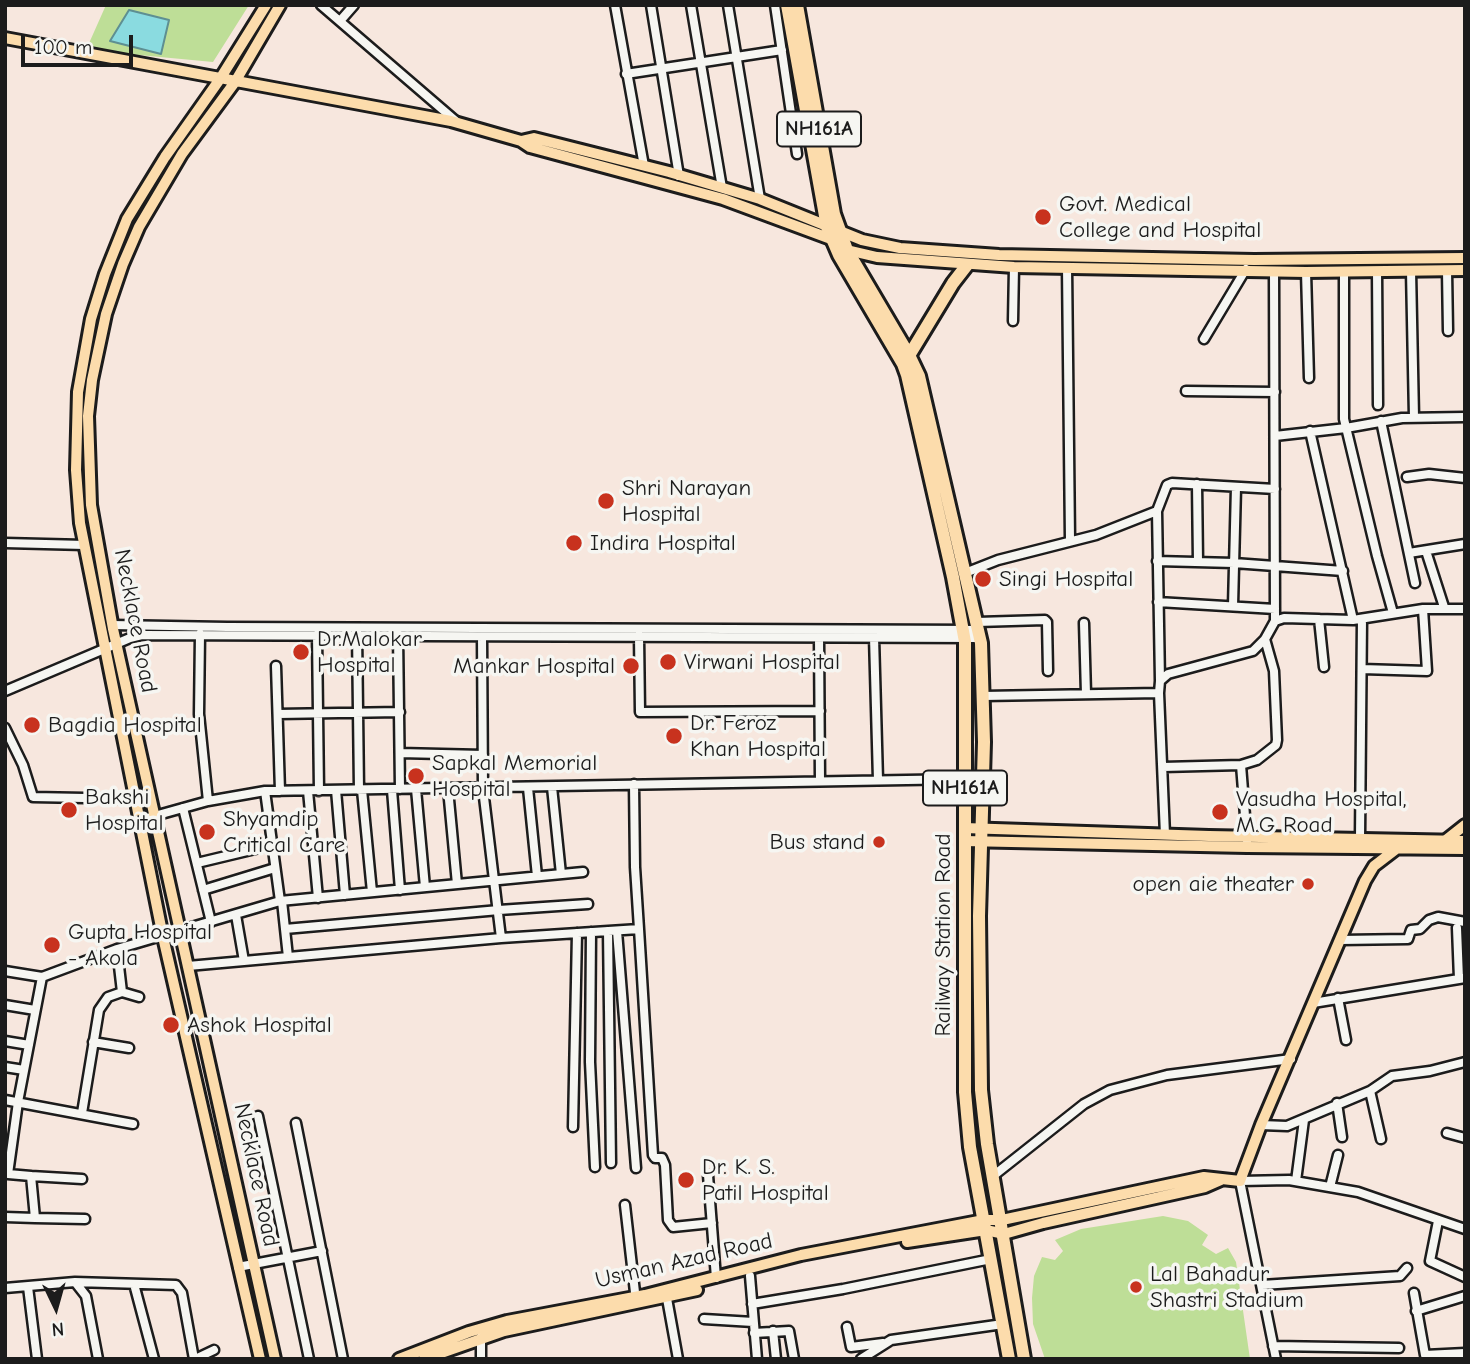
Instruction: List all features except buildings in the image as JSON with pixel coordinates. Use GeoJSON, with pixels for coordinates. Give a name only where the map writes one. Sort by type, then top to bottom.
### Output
{"type":"FeatureCollection","features":[{"type":"Feature","properties":{"kind":"highway","name":"NH161A"},"geometry":{"type":"LineString","coordinates":[[788,5],[832,232],[848,250]]}},
{"type":"Feature","properties":{"kind":"highway","name":"NH161A"},"geometry":{"type":"LineString","coordinates":[[797,5],[831,200],[832,232]]}},
{"type":"Feature","properties":{"kind":"highway","name":"Railway Station Road"},"geometry":{"type":"LineString","coordinates":[[832,232],[906,359],[919,376],[979,630],[983,696],[979,952],[981,1090],[1024,1359]]}},
{"type":"Feature","properties":{"kind":"highway","name":"Railway Station Road"},"geometry":{"type":"LineString","coordinates":[[848,250],[906,359],[963,634],[965,1092],[970,1147],[1003,1324],[1006,1358]]}},
{"type":"Feature","properties":{"kind":"highway"},"geometry":{"type":"LineString","coordinates":[[906,359],[967,265]]}},
{"type":"Feature","properties":{"kind":"main road"},"geometry":{"type":"LineString","coordinates":[[83,416],[83,359],[91,319],[127,219],[266,5]]}},
{"type":"Feature","properties":{"kind":"main road","name":"Necklace Road"},"geometry":{"type":"LineString","coordinates":[[260,1359],[163,937],[104,649],[82,530],[76,470],[83,416],[100,340],[122,264],[158,193],[182,154],[235,82],[280,5]]}},
{"type":"Feature","properties":{"kind":"main road"},"geometry":{"type":"LineString","coordinates":[[5,38],[459,124],[521,141],[530,147],[881,245],[999,255],[1248,265],[1274,271],[1465,270]]}},
{"type":"Feature","properties":{"kind":"main road"},"geometry":{"type":"LineString","coordinates":[[521,141],[534,138],[722,188],[760,200],[832,232]]}},
{"type":"Feature","properties":{"kind":"main road"},"geometry":{"type":"LineString","coordinates":[[848,250],[897,259],[967,265],[1067,268],[1465,258]]}},
{"type":"Feature","properties":{"kind":"main road","name":"Necklace Road"},"geometry":{"type":"LineString","coordinates":[[83,416],[95,529],[112,625],[275,1359]]}},
{"type":"Feature","properties":{"kind":"main road"},"geometry":{"type":"LineString","coordinates":[[82,530],[95,529]]}},
{"type":"Feature","properties":{"kind":"main road"},"geometry":{"type":"LineString","coordinates":[[1446,840],[1465,825]]}},
{"type":"Feature","properties":{"kind":"main road"},"geometry":{"type":"LineString","coordinates":[[964,835],[1165,835],[1247,842]]}},
{"type":"Feature","properties":{"kind":"main road"},"geometry":{"type":"LineString","coordinates":[[982,835],[1247,842],[1465,841]]}},
{"type":"Feature","properties":{"kind":"main road"},"geometry":{"type":"LineString","coordinates":[[985,1225],[1004,1234],[1097,1205],[1204,1177],[1240,1181],[1261,1125],[1365,881],[1374,866],[1408,840]]}},
{"type":"Feature","properties":{"kind":"main road"},"geometry":{"type":"LineString","coordinates":[[1362,843],[1398,848],[1465,849]]}},
{"type":"Feature","properties":{"kind":"main road"},"geometry":{"type":"LineString","coordinates":[[1362,843],[1374,866]]}},
{"type":"Feature","properties":{"kind":"main road"},"geometry":{"type":"LineString","coordinates":[[985,1225],[1097,1205]]}},
{"type":"Feature","properties":{"kind":"main road","name":"Usman Azad Road"},"geometry":{"type":"LineString","coordinates":[[424,1359],[481,1337],[750,1276],[817,1258],[985,1225]]}},
{"type":"Feature","properties":{"kind":"main road","name":"Usman Azad Road"},"geometry":{"type":"LineString","coordinates":[[666,1294],[801,1255],[985,1225]]}},
{"type":"Feature","properties":{"kind":"main road","name":"Usman Azad Road"},"geometry":{"type":"LineString","coordinates":[[399,1359],[499,1323],[636,1301]]}},
{"type":"Feature","properties":{"kind":"street"},"geometry":{"type":"LineString","coordinates":[[321,5],[459,124]]}},
{"type":"Feature","properties":{"kind":"street"},"geometry":{"type":"LineString","coordinates":[[340,21],[354,5]]}},
{"type":"Feature","properties":{"kind":"street"},"geometry":{"type":"LineString","coordinates":[[615,5],[644,166]]}},
{"type":"Feature","properties":{"kind":"street"},"geometry":{"type":"LineString","coordinates":[[651,5],[680,176]]}},
{"type":"Feature","properties":{"kind":"street"},"geometry":{"type":"LineString","coordinates":[[691,5],[722,188]]}},
{"type":"Feature","properties":{"kind":"street"},"geometry":{"type":"LineString","coordinates":[[727,5],[760,200]]}},
{"type":"Feature","properties":{"kind":"street"},"geometry":{"type":"LineString","coordinates":[[775,5],[797,154]]}},
{"type":"Feature","properties":{"kind":"street"},"geometry":{"type":"LineString","coordinates":[[626,74],[782,50]]}},
{"type":"Feature","properties":{"kind":"street"},"geometry":{"type":"LineString","coordinates":[[1204,339],[1248,265]]}},
{"type":"Feature","properties":{"kind":"street"},"geometry":{"type":"LineString","coordinates":[[1013,321],[1014,267]]}},
{"type":"Feature","properties":{"kind":"street"},"geometry":{"type":"LineString","coordinates":[[1067,268],[1070,540]]}},
{"type":"Feature","properties":{"kind":"street"},"geometry":{"type":"LineString","coordinates":[[1160,681],[1168,674],[1253,651],[1265,639],[1275,621],[1274,271]]}},
{"type":"Feature","properties":{"kind":"street"},"geometry":{"type":"LineString","coordinates":[[1343,271],[1343,410],[1393,613]]}},
{"type":"Feature","properties":{"kind":"street"},"geometry":{"type":"LineString","coordinates":[[1377,271],[1378,405]]}},
{"type":"Feature","properties":{"kind":"street"},"geometry":{"type":"LineString","coordinates":[[1411,271],[1414,417]]}},
{"type":"Feature","properties":{"kind":"street"},"geometry":{"type":"LineString","coordinates":[[1447,271],[1448,331]]}},
{"type":"Feature","properties":{"kind":"street"},"geometry":{"type":"LineString","coordinates":[[1306,272],[1309,378]]}},
{"type":"Feature","properties":{"kind":"street"},"geometry":{"type":"LineString","coordinates":[[1186,391],[1275,393]]}},
{"type":"Feature","properties":{"kind":"street"},"geometry":{"type":"LineString","coordinates":[[1275,436],[1414,417],[1465,417]]}},
{"type":"Feature","properties":{"kind":"street"},"geometry":{"type":"LineString","coordinates":[[1381,421],[1415,583]]}},
{"type":"Feature","properties":{"kind":"street"},"geometry":{"type":"LineString","coordinates":[[1310,431],[1343,571],[1358,619],[1362,669],[1362,843]]}},
{"type":"Feature","properties":{"kind":"street"},"geometry":{"type":"LineString","coordinates":[[1407,477],[1429,474],[1465,478]]}},
{"type":"Feature","properties":{"kind":"street"},"geometry":{"type":"LineString","coordinates":[[1165,835],[1159,693],[1157,511],[1169,484],[1275,489]]}},
{"type":"Feature","properties":{"kind":"street"},"geometry":{"type":"LineString","coordinates":[[1197,484],[1198,562]]}},
{"type":"Feature","properties":{"kind":"street"},"geometry":{"type":"LineString","coordinates":[[1233,607],[1236,487]]}},
{"type":"Feature","properties":{"kind":"street"},"geometry":{"type":"LineString","coordinates":[[965,573],[998,560],[1096,535],[1157,511]]}},
{"type":"Feature","properties":{"kind":"street"},"geometry":{"type":"LineString","coordinates":[[5,543],[85,545]]}},
{"type":"Feature","properties":{"kind":"street"},"geometry":{"type":"LineString","coordinates":[[1409,553],[1465,544]]}},
{"type":"Feature","properties":{"kind":"street"},"geometry":{"type":"LineString","coordinates":[[1426,551],[1444,607]]}},
{"type":"Feature","properties":{"kind":"street"},"geometry":{"type":"LineString","coordinates":[[1157,561],[1234,563],[1343,571]]}},
{"type":"Feature","properties":{"kind":"street"},"geometry":{"type":"LineString","coordinates":[[1158,603],[1275,609]]}},
{"type":"Feature","properties":{"kind":"street"},"geometry":{"type":"LineString","coordinates":[[1275,621],[1284,618],[1358,619],[1444,607],[1465,609]]}},
{"type":"Feature","properties":{"kind":"street"},"geometry":{"type":"LineString","coordinates":[[1362,669],[1427,671],[1423,609]]}},
{"type":"Feature","properties":{"kind":"street"},"geometry":{"type":"LineString","coordinates":[[1319,619],[1324,667]]}},
{"type":"Feature","properties":{"kind":"street"},"geometry":{"type":"LineString","coordinates":[[5,691],[142,635],[317,635],[357,631],[398,635],[482,636],[874,637],[963,634],[1045,620],[1048,671]]}},
{"type":"Feature","properties":{"kind":"street"},"geometry":{"type":"LineString","coordinates":[[1084,623],[1086,694]]}},
{"type":"Feature","properties":{"kind":"street"},"geometry":{"type":"LineString","coordinates":[[112,625],[357,631],[963,634]]}},
{"type":"Feature","properties":{"kind":"street"},"geometry":{"type":"LineString","coordinates":[[357,631],[360,790],[372,892]]}},
{"type":"Feature","properties":{"kind":"street"},"geometry":{"type":"LineString","coordinates":[[201,634],[199,714],[208,802]]}},
{"type":"Feature","properties":{"kind":"street"},"geometry":{"type":"LineString","coordinates":[[317,635],[319,791]]}},
{"type":"Feature","properties":{"kind":"street"},"geometry":{"type":"LineString","coordinates":[[398,635],[400,752],[396,790],[400,890]]}},
{"type":"Feature","properties":{"kind":"street"},"geometry":{"type":"LineString","coordinates":[[482,636],[483,789],[501,938]]}},
{"type":"Feature","properties":{"kind":"street"},"geometry":{"type":"LineString","coordinates":[[639,636],[640,712],[820,711]]}},
{"type":"Feature","properties":{"kind":"street"},"geometry":{"type":"LineString","coordinates":[[819,637],[820,781]]}},
{"type":"Feature","properties":{"kind":"street"},"geometry":{"type":"LineString","coordinates":[[874,637],[878,780]]}},
{"type":"Feature","properties":{"kind":"street"},"geometry":{"type":"LineString","coordinates":[[1163,767],[1241,765],[1257,760],[1270,750],[1277,740],[1274,671],[1265,639]]}},
{"type":"Feature","properties":{"kind":"street"},"geometry":{"type":"LineString","coordinates":[[276,666],[280,791]]}},
{"type":"Feature","properties":{"kind":"street"},"geometry":{"type":"LineString","coordinates":[[983,696],[1159,693]]}},
{"type":"Feature","properties":{"kind":"street"},"geometry":{"type":"LineString","coordinates":[[278,714],[400,712]]}},
{"type":"Feature","properties":{"kind":"street"},"geometry":{"type":"LineString","coordinates":[[5,728],[7,739],[23,765],[33,797],[135,799]]}},
{"type":"Feature","properties":{"kind":"street"},"geometry":{"type":"LineString","coordinates":[[400,752],[483,755]]}},
{"type":"Feature","properties":{"kind":"street"},"geometry":{"type":"LineString","coordinates":[[1241,765],[1247,842]]}},
{"type":"Feature","properties":{"kind":"street"},"geometry":{"type":"LineString","coordinates":[[139,820],[265,791],[965,779]]}},
{"type":"Feature","properties":{"kind":"street"},"geometry":{"type":"LineString","coordinates":[[634,784],[635,867],[653,1155],[655,1158],[662,1158],[665,1165],[668,1220],[673,1227],[712,1223]]}},
{"type":"Feature","properties":{"kind":"street"},"geometry":{"type":"LineString","coordinates":[[552,787],[561,874]]}},
{"type":"Feature","properties":{"kind":"street"},"geometry":{"type":"LineString","coordinates":[[528,788],[537,876]]}},
{"type":"Feature","properties":{"kind":"street"},"geometry":{"type":"LineString","coordinates":[[416,789],[425,887]]}},
{"type":"Feature","properties":{"kind":"street"},"geometry":{"type":"LineString","coordinates":[[448,789],[457,884]]}},
{"type":"Feature","properties":{"kind":"street"},"geometry":{"type":"LineString","coordinates":[[337,790],[345,895]]}},
{"type":"Feature","properties":{"kind":"street"},"geometry":{"type":"LineString","coordinates":[[265,791],[288,957]]}},
{"type":"Feature","properties":{"kind":"street"},"geometry":{"type":"LineString","coordinates":[[308,791],[318,898]]}},
{"type":"Feature","properties":{"kind":"street"},"geometry":{"type":"LineString","coordinates":[[183,808],[211,922]]}},
{"type":"Feature","properties":{"kind":"street"},"geometry":{"type":"LineString","coordinates":[[197,863],[272,845]]}},
{"type":"Feature","properties":{"kind":"street"},"geometry":{"type":"LineString","coordinates":[[203,890],[275,868]]}},
{"type":"Feature","properties":{"kind":"street"},"geometry":{"type":"LineString","coordinates":[[5,971],[41,977],[117,949],[281,901],[583,872]]}},
{"type":"Feature","properties":{"kind":"street"},"geometry":{"type":"LineString","coordinates":[[285,929],[499,909],[588,904]]}},
{"type":"Feature","properties":{"kind":"street"},"geometry":{"type":"LineString","coordinates":[[236,915],[244,961]]}},
{"type":"Feature","properties":{"kind":"street"},"geometry":{"type":"LineString","coordinates":[[1313,1003],[1462,978],[1461,925],[1438,917],[1429,920],[1420,929],[1410,930],[1408,939],[1340,940]]}},
{"type":"Feature","properties":{"kind":"street"},"geometry":{"type":"LineString","coordinates":[[188,966],[501,938],[639,929]]}},
{"type":"Feature","properties":{"kind":"street"},"geometry":{"type":"LineString","coordinates":[[611,1163],[612,931]]}},
{"type":"Feature","properties":{"kind":"street"},"geometry":{"type":"LineString","coordinates":[[612,931],[636,1168]]}},
{"type":"Feature","properties":{"kind":"street"},"geometry":{"type":"LineString","coordinates":[[591,932],[590,1062],[595,1167]]}},
{"type":"Feature","properties":{"kind":"street"},"geometry":{"type":"LineString","coordinates":[[573,1127],[577,933]]}},
{"type":"Feature","properties":{"kind":"street"},"geometry":{"type":"LineString","coordinates":[[117,949],[122,992]]}},
{"type":"Feature","properties":{"kind":"street"},"geometry":{"type":"LineString","coordinates":[[41,977],[7,1174],[82,1179]]}},
{"type":"Feature","properties":{"kind":"street"},"geometry":{"type":"LineString","coordinates":[[82,1113],[99,1010],[108,997],[122,992],[139,997]]}},
{"type":"Feature","properties":{"kind":"street"},"geometry":{"type":"LineString","coordinates":[[1338,998],[1346,1040]]}},
{"type":"Feature","properties":{"kind":"street"},"geometry":{"type":"LineString","coordinates":[[5,1005],[35,1010]]}},
{"type":"Feature","properties":{"kind":"street"},"geometry":{"type":"LineString","coordinates":[[5,1041],[29,1045]]}},
{"type":"Feature","properties":{"kind":"street"},"geometry":{"type":"LineString","coordinates":[[93,1042],[129,1048]]}},
{"type":"Feature","properties":{"kind":"street"},"geometry":{"type":"LineString","coordinates":[[993,1176],[1084,1104],[1110,1090],[1167,1075],[1291,1059]]}},
{"type":"Feature","properties":{"kind":"street"},"geometry":{"type":"LineString","coordinates":[[1261,1125],[1287,1126],[1370,1091],[1392,1076],[1465,1062]]}},
{"type":"Feature","properties":{"kind":"street"},"geometry":{"type":"LineString","coordinates":[[5,1067],[24,1070]]}},
{"type":"Feature","properties":{"kind":"street"},"geometry":{"type":"LineString","coordinates":[[1370,1091],[1381,1139]]}},
{"type":"Feature","properties":{"kind":"street"},"geometry":{"type":"LineString","coordinates":[[5,1100],[134,1124]]}},
{"type":"Feature","properties":{"kind":"street"},"geometry":{"type":"LineString","coordinates":[[1337,1103],[1342,1138]]}},
{"type":"Feature","properties":{"kind":"street"},"geometry":{"type":"LineString","coordinates":[[258,1115],[309,1359]]}},
{"type":"Feature","properties":{"kind":"street"},"geometry":{"type":"LineString","coordinates":[[1296,1181],[1304,1120]]}},
{"type":"Feature","properties":{"kind":"street"},"geometry":{"type":"LineString","coordinates":[[296,1123],[343,1359]]}},
{"type":"Feature","properties":{"kind":"street"},"geometry":{"type":"LineString","coordinates":[[1447,1133],[1465,1138]]}},
{"type":"Feature","properties":{"kind":"street"},"geometry":{"type":"LineString","coordinates":[[1330,1187],[1338,1156]]}},
{"type":"Feature","properties":{"kind":"street"},"geometry":{"type":"LineString","coordinates":[[708,1175],[716,1278]]}},
{"type":"Feature","properties":{"kind":"street"},"geometry":{"type":"LineString","coordinates":[[31,1176],[35,1218]]}},
{"type":"Feature","properties":{"kind":"street"},"geometry":{"type":"LineString","coordinates":[[1276,1359],[1240,1181],[1296,1181],[1358,1192],[1465,1229]]}},
{"type":"Feature","properties":{"kind":"street"},"geometry":{"type":"LineString","coordinates":[[625,1205],[636,1301]]}},
{"type":"Feature","properties":{"kind":"street"},"geometry":{"type":"LineString","coordinates":[[5,1217],[85,1219]]}},
{"type":"Feature","properties":{"kind":"street"},"geometry":{"type":"LineString","coordinates":[[1438,1221],[1430,1261],[1465,1277]]}},
{"type":"Feature","properties":{"kind":"street"},"geometry":{"type":"LineString","coordinates":[[237,1267],[322,1251]]}},
{"type":"Feature","properties":{"kind":"street"},"geometry":{"type":"LineString","coordinates":[[752,1304],[844,1289],[991,1259]]}},
{"type":"Feature","properties":{"kind":"street"},"geometry":{"type":"LineString","coordinates":[[1262,1285],[1400,1276],[1407,1268]]}},
{"type":"Feature","properties":{"kind":"street"},"geometry":{"type":"LineString","coordinates":[[750,1276],[757,1359]]}},
{"type":"Feature","properties":{"kind":"street"},"geometry":{"type":"LineString","coordinates":[[75,1282],[86,1296],[98,1359]]}},
{"type":"Feature","properties":{"kind":"street"},"geometry":{"type":"LineString","coordinates":[[5,1288],[75,1282],[170,1284],[180,1288],[194,1359],[214,1350]]}},
{"type":"Feature","properties":{"kind":"street"},"geometry":{"type":"LineString","coordinates":[[134,1284],[155,1359]]}},
{"type":"Feature","properties":{"kind":"street"},"geometry":{"type":"LineString","coordinates":[[28,1287],[37,1359]]}},
{"type":"Feature","properties":{"kind":"street"},"geometry":{"type":"LineString","coordinates":[[1414,1293],[1425,1355],[1465,1353]]}},
{"type":"Feature","properties":{"kind":"street"},"geometry":{"type":"LineString","coordinates":[[666,1294],[678,1359]]}},
{"type":"Feature","properties":{"kind":"street"},"geometry":{"type":"LineString","coordinates":[[1416,1311],[1465,1296]]}},
{"type":"Feature","properties":{"kind":"street"},"geometry":{"type":"LineString","coordinates":[[704,1319],[754,1322]]}},
{"type":"Feature","properties":{"kind":"street"},"geometry":{"type":"LineString","coordinates":[[847,1327],[851,1347],[1003,1324]]}},
{"type":"Feature","properties":{"kind":"street"},"geometry":{"type":"LineString","coordinates":[[773,1331],[776,1359]]}},
{"type":"Feature","properties":{"kind":"street"},"geometry":{"type":"LineString","coordinates":[[754,1333],[789,1331],[793,1359]]}},
{"type":"Feature","properties":{"kind":"street"},"geometry":{"type":"LineString","coordinates":[[481,1337],[481,1359]]}},
{"type":"Feature","properties":{"kind":"street"},"geometry":{"type":"LineString","coordinates":[[861,1359],[886,1342]]}},
{"type":"Feature","properties":{"kind":"street"},"geometry":{"type":"LineString","coordinates":[[1273,1346],[1399,1348]]}},
{"type":"Feature","properties":{"kind":"green space"},"geometry":{"type":"Polygon","coordinates":[[[106,5],[249,5],[213,62],[86,50],[106,5]]]}},
{"type":"Feature","properties":{"kind":"green space","name":"Lal Bahadur Shastri Stadium"},"geometry":{"type":"Polygon","coordinates":[[[1163,1216],[1188,1221],[1208,1235],[1202,1245],[1216,1254],[1228,1248],[1236,1262],[1250,1359],[1045,1359],[1033,1324],[1032,1298],[1034,1276],[1042,1257],[1055,1260],[1063,1251],[1055,1240],[1081,1229],[1163,1216]]]}},
{"type":"Feature","properties":{"kind":"water"},"geometry":{"type":"Polygon","coordinates":[[[129,10],[169,20],[161,54],[110,41],[129,10]]]}},
{"type":"Feature","properties":{"kind":"place","name":"Govt. Medical College and Hospital"},"geometry":{"type":"Point","coordinates":[1043,217]}},
{"type":"Feature","properties":{"kind":"place","name":"Shri Narayan Hospital"},"geometry":{"type":"Point","coordinates":[606,501]}},
{"type":"Feature","properties":{"kind":"place","name":"Indira Hospital"},"geometry":{"type":"Point","coordinates":[574,543]}},
{"type":"Feature","properties":{"kind":"place","name":"Singi Hospital"},"geometry":{"type":"Point","coordinates":[983,579]}},
{"type":"Feature","properties":{"kind":"place","name":"Dr.Malokar Hospital"},"geometry":{"type":"Point","coordinates":[301,652]}},
{"type":"Feature","properties":{"kind":"place","name":"Virwani Hospital"},"geometry":{"type":"Point","coordinates":[668,662]}},
{"type":"Feature","properties":{"kind":"place","name":"Mankar Hospital"},"geometry":{"type":"Point","coordinates":[631,666]}},
{"type":"Feature","properties":{"kind":"place","name":"Bagdia Hospital"},"geometry":{"type":"Point","coordinates":[32,725]}},
{"type":"Feature","properties":{"kind":"place","name":"Dr. Feroz Khan Hospital"},"geometry":{"type":"Point","coordinates":[674,736]}},
{"type":"Feature","properties":{"kind":"place","name":"Sapkal Memorial Hospital"},"geometry":{"type":"Point","coordinates":[416,776]}},
{"type":"Feature","properties":{"kind":"place","name":"Bakshi Hospital"},"geometry":{"type":"Point","coordinates":[69,810]}},
{"type":"Feature","properties":{"kind":"place","name":"Vasudha Hospital, M.G Road"},"geometry":{"type":"Point","coordinates":[1220,812]}},
{"type":"Feature","properties":{"kind":"place","name":"Shyamdip Critical Care"},"geometry":{"type":"Point","coordinates":[207,832]}},
{"type":"Feature","properties":{"kind":"place","name":"Bus stand"},"geometry":{"type":"Point","coordinates":[879,842]}},
{"type":"Feature","properties":{"kind":"place","name":"open aie theater"},"geometry":{"type":"Point","coordinates":[1308,884]}},
{"type":"Feature","properties":{"kind":"place","name":"Gupta Hospital - Akola"},"geometry":{"type":"Point","coordinates":[52,945]}},
{"type":"Feature","properties":{"kind":"place","name":"Ashok Hospital"},"geometry":{"type":"Point","coordinates":[171,1025]}},
{"type":"Feature","properties":{"kind":"place","name":"Dr. K. S. Patil Hospital"},"geometry":{"type":"Point","coordinates":[686,1180]}},
{"type":"Feature","properties":{"kind":"place","name":"Lal Bahadur Shastri Stadium"},"geometry":{"type":"Point","coordinates":[1136,1287]}}]}
